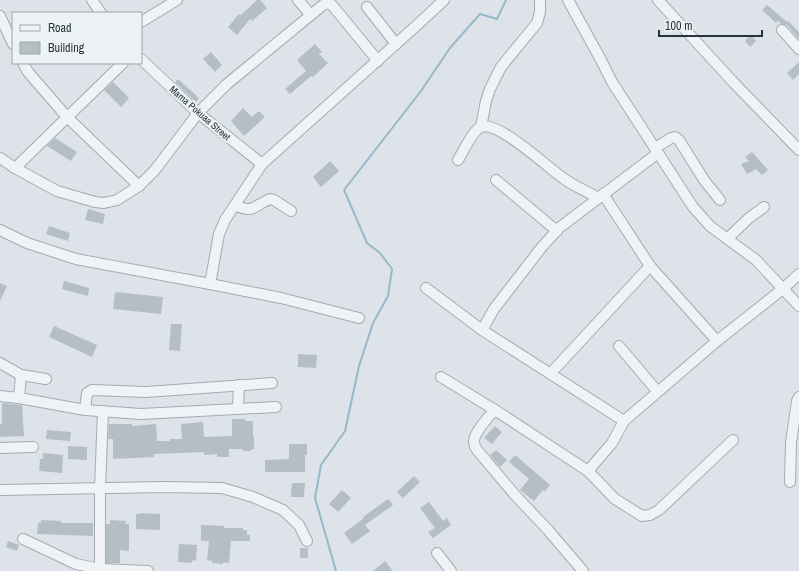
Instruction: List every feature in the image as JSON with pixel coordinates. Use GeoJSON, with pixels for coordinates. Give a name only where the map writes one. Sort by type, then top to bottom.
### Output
{"type":"FeatureCollection","features":[{"type":"Feature","properties":{"kind":"street"},"geometry":{"type":"LineString","coordinates":[[92,0],[100,12]]}},
{"type":"Feature","properties":{"kind":"street"},"geometry":{"type":"LineString","coordinates":[[142,21],[177,0]]}},
{"type":"Feature","properties":{"kind":"street"},"geometry":{"type":"LineString","coordinates":[[298,0],[310,14]]}},
{"type":"Feature","properties":{"kind":"street"},"geometry":{"type":"LineString","coordinates":[[210,284],[219,234],[225,220],[262,164],[444,0]]}},
{"type":"Feature","properties":{"kind":"street"},"geometry":{"type":"LineString","coordinates":[[458,160],[476,131],[481,126],[490,89],[501,67],[537,23],[540,12],[540,0]]}},
{"type":"Feature","properties":{"kind":"street"},"geometry":{"type":"LineString","coordinates":[[568,0],[612,82],[693,207],[710,226],[756,260],[784,288],[799,306]]}},
{"type":"Feature","properties":{"kind":"street"},"geometry":{"type":"LineString","coordinates":[[658,0],[667,8],[734,83],[797,143]]}},
{"type":"Feature","properties":{"kind":"street"},"geometry":{"type":"LineString","coordinates":[[667,8],[674,0]]}},
{"type":"Feature","properties":{"kind":"street"},"geometry":{"type":"LineString","coordinates":[[0,158],[57,191],[95,202],[104,203],[117,200],[139,186],[155,170],[198,114],[226,84],[310,14],[323,5],[327,3],[332,5],[378,61]]}},
{"type":"Feature","properties":{"kind":"street"},"geometry":{"type":"LineString","coordinates":[[367,7],[396,44]]}},
{"type":"Feature","properties":{"kind":"street"},"geometry":{"type":"LineString","coordinates":[[0,16],[12,42]]}},
{"type":"Feature","properties":{"kind":"street"},"geometry":{"type":"LineString","coordinates":[[782,30],[799,49]]}},
{"type":"Feature","properties":{"kind":"street","name":"Mama Pokuaa Street"},"geometry":{"type":"LineString","coordinates":[[142,60],[198,114],[262,164]]}},
{"type":"Feature","properties":{"kind":"street"},"geometry":{"type":"LineString","coordinates":[[24,64],[28,72],[67,117],[139,186]]}},
{"type":"Feature","properties":{"kind":"street"},"geometry":{"type":"LineString","coordinates":[[16,168],[122,64]]}},
{"type":"Feature","properties":{"kind":"street"},"geometry":{"type":"LineString","coordinates":[[481,126],[490,127],[520,143],[564,179],[600,196],[650,266],[718,341]]}},
{"type":"Feature","properties":{"kind":"street"},"geometry":{"type":"LineString","coordinates":[[482,330],[494,309],[541,248],[557,231],[670,138],[675,137],[679,140],[704,180],[720,200]]}},
{"type":"Feature","properties":{"kind":"street"},"geometry":{"type":"LineString","coordinates":[[496,180],[557,231]]}},
{"type":"Feature","properties":{"kind":"street"},"geometry":{"type":"LineString","coordinates":[[236,205],[246,210],[268,200],[274,200],[291,211]]}},
{"type":"Feature","properties":{"kind":"street"},"geometry":{"type":"LineString","coordinates":[[728,238],[739,226],[764,207]]}},
{"type":"Feature","properties":{"kind":"street"},"geometry":{"type":"LineString","coordinates":[[0,230],[27,243],[76,259],[281,298],[359,318]]}},
{"type":"Feature","properties":{"kind":"street"},"geometry":{"type":"LineString","coordinates":[[551,373],[650,266]]}},
{"type":"Feature","properties":{"kind":"street"},"geometry":{"type":"LineString","coordinates":[[588,471],[612,443],[624,421],[799,274]]}},
{"type":"Feature","properties":{"kind":"street"},"geometry":{"type":"LineString","coordinates":[[426,288],[482,330],[624,421]]}},
{"type":"Feature","properties":{"kind":"street"},"geometry":{"type":"LineString","coordinates":[[619,346],[658,391]]}},
{"type":"Feature","properties":{"kind":"street"},"geometry":{"type":"LineString","coordinates":[[0,363],[21,375],[46,379]]}},
{"type":"Feature","properties":{"kind":"street"},"geometry":{"type":"LineString","coordinates":[[19,398],[21,375]]}},
{"type":"Feature","properties":{"kind":"street"},"geometry":{"type":"LineString","coordinates":[[441,377],[495,410],[588,471],[615,499],[642,516],[650,516],[659,510],[733,440]]}},
{"type":"Feature","properties":{"kind":"street"},"geometry":{"type":"LineString","coordinates":[[84,410],[87,393],[92,390],[146,392],[272,383]]}},
{"type":"Feature","properties":{"kind":"street"},"geometry":{"type":"LineString","coordinates":[[238,408],[239,385]]}},
{"type":"Feature","properties":{"kind":"street"},"geometry":{"type":"LineString","coordinates":[[0,396],[84,410],[141,414],[276,407]]}},
{"type":"Feature","properties":{"kind":"street"},"geometry":{"type":"LineString","coordinates":[[790,482],[791,443],[797,401],[799,397]]}},
{"type":"Feature","properties":{"kind":"street"},"geometry":{"type":"LineString","coordinates":[[495,410],[474,438],[474,444],[477,450],[583,571]]}},
{"type":"Feature","properties":{"kind":"street"},"geometry":{"type":"LineString","coordinates":[[100,569],[100,488],[103,411]]}},
{"type":"Feature","properties":{"kind":"street"},"geometry":{"type":"LineString","coordinates":[[0,448],[33,447]]}},
{"type":"Feature","properties":{"kind":"street"},"geometry":{"type":"LineString","coordinates":[[0,490],[164,487],[222,488],[253,497],[283,510],[299,525],[307,541]]}},
{"type":"Feature","properties":{"kind":"street"},"geometry":{"type":"LineString","coordinates":[[23,539],[76,564],[100,569],[148,571]]}},
{"type":"Feature","properties":{"kind":"street"},"geometry":{"type":"LineString","coordinates":[[437,553],[451,571]]}},
{"type":"Feature","properties":{"kind":"building"},"geometry":{"type":"Polygon","coordinates":[[[257,0],[260,0],[267,8],[252,21],[250,19],[237,35],[228,27],[239,14],[241,15],[257,0]]]}},
{"type":"Feature","properties":{"kind":"building"},"geometry":{"type":"Polygon","coordinates":[[[767,5],[787,22],[788,21],[799,32],[799,39],[787,25],[781,24],[778,20],[776,23],[762,10],[767,5]]]}},
{"type":"Feature","properties":{"kind":"building"},"geometry":{"type":"Polygon","coordinates":[[[751,35],[756,41],[750,47],[745,41],[751,35]]]}},
{"type":"Feature","properties":{"kind":"building"},"geometry":{"type":"Polygon","coordinates":[[[315,44],[322,52],[319,54],[328,63],[313,77],[311,76],[290,94],[285,89],[306,71],[297,60],[315,44]]]}},
{"type":"Feature","properties":{"kind":"building"},"geometry":{"type":"Polygon","coordinates":[[[211,52],[222,65],[215,72],[203,59],[211,52]]]}},
{"type":"Feature","properties":{"kind":"building"},"geometry":{"type":"Polygon","coordinates":[[[799,62],[799,74],[793,80],[787,73],[799,62]]]}},
{"type":"Feature","properties":{"kind":"building"},"geometry":{"type":"Polygon","coordinates":[[[178,79],[199,98],[196,102],[175,82],[178,79]]]}},
{"type":"Feature","properties":{"kind":"building"},"geometry":{"type":"Polygon","coordinates":[[[113,82],[129,98],[121,107],[104,90],[113,82]]]}},
{"type":"Feature","properties":{"kind":"building"},"geometry":{"type":"Polygon","coordinates":[[[243,108],[252,117],[259,111],[265,117],[244,136],[231,121],[243,108]]]}},
{"type":"Feature","properties":{"kind":"building"},"geometry":{"type":"Polygon","coordinates":[[[55,138],[77,152],[71,161],[47,146],[55,138]]]}},
{"type":"Feature","properties":{"kind":"building"},"geometry":{"type":"Polygon","coordinates":[[[752,152],[768,170],[762,175],[756,169],[747,174],[741,164],[749,161],[745,157],[752,152]]]}},
{"type":"Feature","properties":{"kind":"building"},"geometry":{"type":"Polygon","coordinates":[[[330,161],[339,171],[321,187],[313,177],[330,161]]]}},
{"type":"Feature","properties":{"kind":"building"},"geometry":{"type":"Polygon","coordinates":[[[88,209],[105,214],[103,224],[85,220],[88,209]]]}},
{"type":"Feature","properties":{"kind":"building"},"geometry":{"type":"Polygon","coordinates":[[[49,226],[70,233],[68,241],[46,234],[49,226]]]}},
{"type":"Feature","properties":{"kind":"building"},"geometry":{"type":"Polygon","coordinates":[[[64,281],[89,288],[88,296],[62,289],[64,281]]]}},
{"type":"Feature","properties":{"kind":"building"},"geometry":{"type":"Polygon","coordinates":[[[0,283],[7,286],[0,301],[0,283]]]}},
{"type":"Feature","properties":{"kind":"building"},"geometry":{"type":"Polygon","coordinates":[[[115,292],[163,297],[161,314],[113,309],[115,292]]]}},
{"type":"Feature","properties":{"kind":"building"},"geometry":{"type":"Polygon","coordinates":[[[171,324],[182,324],[180,351],[169,350],[171,324]]]}},
{"type":"Feature","properties":{"kind":"building"},"geometry":{"type":"Polygon","coordinates":[[[54,326],[97,345],[92,357],[49,337],[54,326]]]}},
{"type":"Feature","properties":{"kind":"building"},"geometry":{"type":"Polygon","coordinates":[[[298,354],[317,355],[316,368],[298,367],[298,354]]]}},
{"type":"Feature","properties":{"kind":"building"},"geometry":{"type":"Polygon","coordinates":[[[2,403],[22,405],[24,436],[0,437],[0,424],[2,424],[2,403]]]}},
{"type":"Feature","properties":{"kind":"building"},"geometry":{"type":"Polygon","coordinates":[[[232,419],[245,419],[245,421],[253,421],[254,449],[251,449],[251,451],[243,451],[243,449],[229,449],[229,457],[217,457],[217,454],[204,455],[204,452],[154,454],[154,457],[113,459],[113,439],[108,439],[109,424],[132,424],[132,426],[156,424],[157,441],[182,439],[181,424],[203,422],[204,437],[232,436],[232,419]]]}},
{"type":"Feature","properties":{"kind":"building"},"geometry":{"type":"Polygon","coordinates":[[[495,426],[502,432],[492,444],[484,438],[495,426]]]}},
{"type":"Feature","properties":{"kind":"building"},"geometry":{"type":"Polygon","coordinates":[[[47,430],[71,432],[70,441],[46,439],[47,430]]]}},
{"type":"Feature","properties":{"kind":"building"},"geometry":{"type":"Polygon","coordinates":[[[289,444],[307,444],[307,455],[305,455],[305,472],[265,472],[265,460],[289,459],[289,444]]]}},
{"type":"Feature","properties":{"kind":"building"},"geometry":{"type":"Polygon","coordinates":[[[68,446],[87,447],[87,460],[68,459],[68,446]]]}},
{"type":"Feature","properties":{"kind":"building"},"geometry":{"type":"Polygon","coordinates":[[[496,450],[507,460],[500,467],[490,455],[496,450]]]}},
{"type":"Feature","properties":{"kind":"building"},"geometry":{"type":"Polygon","coordinates":[[[43,453],[63,455],[62,473],[39,471],[40,459],[43,459],[43,453]]]}},
{"type":"Feature","properties":{"kind":"building"},"geometry":{"type":"Polygon","coordinates":[[[515,455],[550,485],[544,492],[543,490],[534,501],[520,490],[529,479],[509,462],[515,455]]]}},
{"type":"Feature","properties":{"kind":"building"},"geometry":{"type":"Polygon","coordinates":[[[414,476],[420,482],[403,498],[397,492],[414,476]]]}},
{"type":"Feature","properties":{"kind":"building"},"geometry":{"type":"Polygon","coordinates":[[[292,483],[305,483],[304,497],[291,497],[292,483]]]}},
{"type":"Feature","properties":{"kind":"building"},"geometry":{"type":"Polygon","coordinates":[[[342,490],[351,498],[338,512],[329,504],[342,490]]]}},
{"type":"Feature","properties":{"kind":"building"},"geometry":{"type":"Polygon","coordinates":[[[388,499],[393,505],[365,525],[370,531],[352,544],[344,533],[388,499]]]}},
{"type":"Feature","properties":{"kind":"building"},"geometry":{"type":"Polygon","coordinates":[[[429,502],[443,521],[447,518],[451,525],[433,538],[428,532],[435,528],[420,508],[429,502]]]}},
{"type":"Feature","properties":{"kind":"building"},"geometry":{"type":"Polygon","coordinates":[[[136,514],[160,514],[160,530],[136,529],[136,514]]]}},
{"type":"Feature","properties":{"kind":"building"},"geometry":{"type":"Polygon","coordinates":[[[41,520],[61,521],[61,523],[93,523],[93,536],[37,534],[38,523],[41,523],[41,520]]]}},
{"type":"Feature","properties":{"kind":"building"},"geometry":{"type":"Polygon","coordinates":[[[110,520],[126,521],[125,524],[129,524],[129,551],[120,550],[120,563],[106,563],[106,524],[110,524],[110,520]]]}},
{"type":"Feature","properties":{"kind":"building"},"geometry":{"type":"Polygon","coordinates":[[[201,525],[224,526],[224,528],[243,528],[243,530],[247,530],[247,535],[250,535],[250,541],[231,541],[229,563],[212,563],[212,561],[207,560],[209,541],[201,541],[201,525]]]}},
{"type":"Feature","properties":{"kind":"building"},"geometry":{"type":"Polygon","coordinates":[[[8,541],[19,545],[17,551],[6,547],[8,541]]]}},
{"type":"Feature","properties":{"kind":"building"},"geometry":{"type":"Polygon","coordinates":[[[179,544],[197,545],[196,561],[192,560],[192,563],[178,562],[179,544]]]}},
{"type":"Feature","properties":{"kind":"building"},"geometry":{"type":"Polygon","coordinates":[[[300,548],[308,548],[308,558],[300,558],[300,548]]]}},
{"type":"Feature","properties":{"kind":"building"},"geometry":{"type":"Polygon","coordinates":[[[385,561],[393,571],[373,571],[385,561]]]}},
{"type":"Feature","properties":{"kind":"waterway"},"geometry":{"type":"LineString","coordinates":[[336,571],[315,498],[321,465],[345,431],[359,366],[373,323],[388,296],[392,269],[380,253],[367,243],[344,190],[421,91],[450,48],[480,14],[497,19],[506,0]]}}]}
